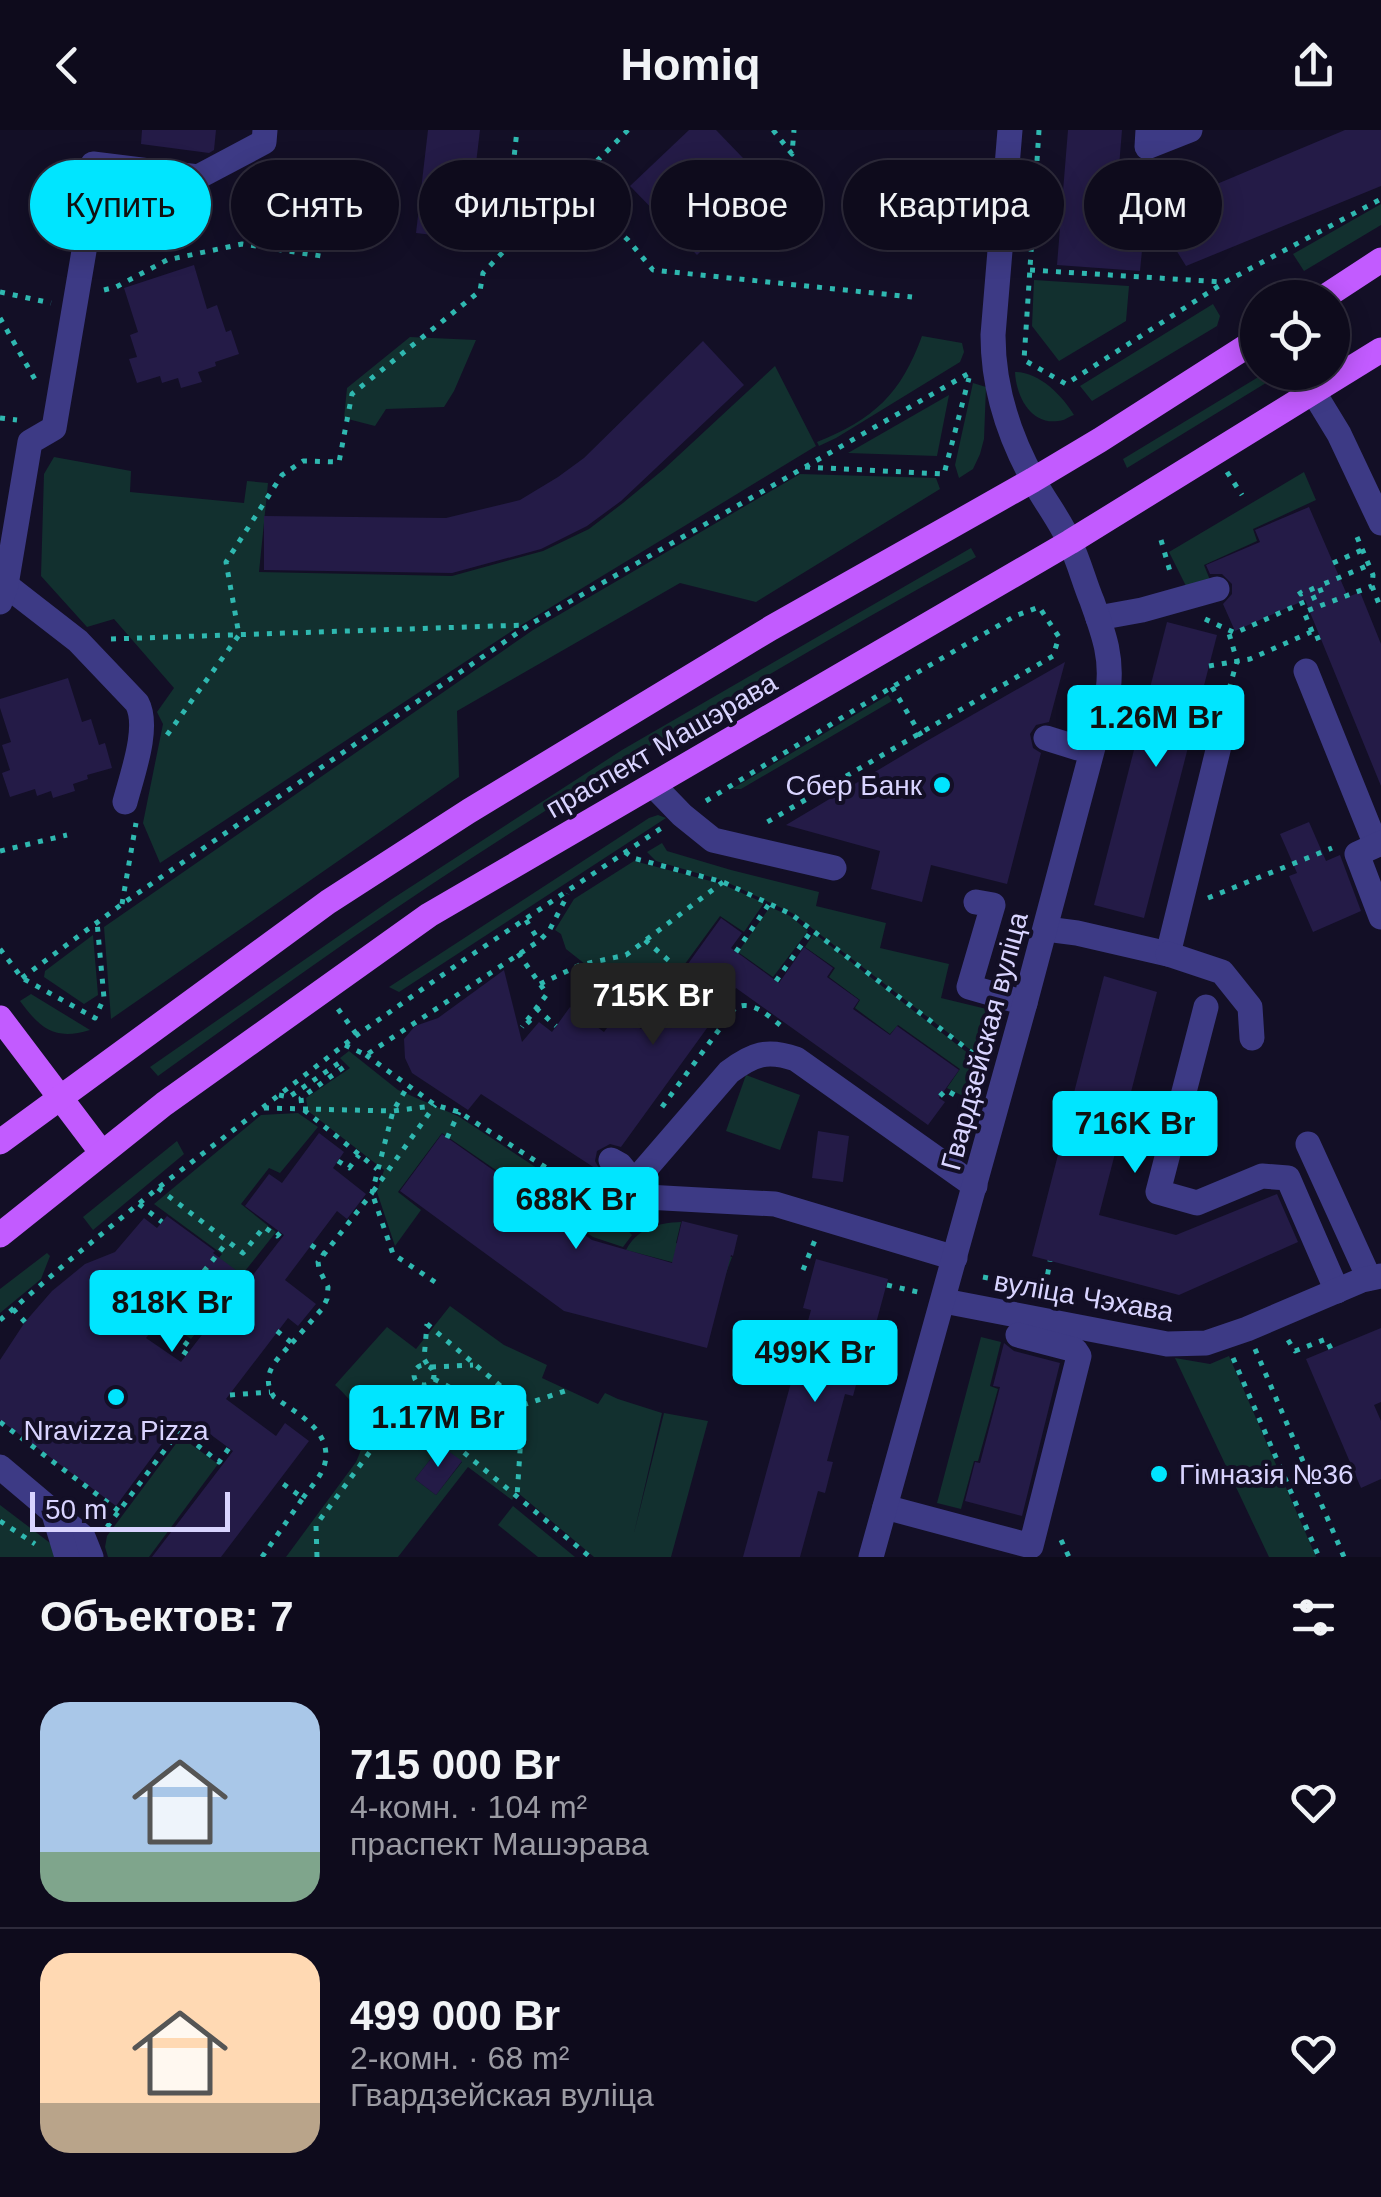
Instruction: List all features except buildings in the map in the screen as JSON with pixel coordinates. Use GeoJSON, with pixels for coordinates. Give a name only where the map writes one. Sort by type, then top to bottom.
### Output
{"type":"FeatureCollection","features":[{"type":"Feature","properties":{"kind":"main road"},"geometry":{"type":"LineString","coordinates":[[1350,280],[1381,260]]}},
{"type":"Feature","properties":{"kind":"main road","name":"праспект Машэрава"},"geometry":{"type":"LineString","coordinates":[[0,1236],[164,1104],[429,915],[1070,542],[1381,350]]}},
{"type":"Feature","properties":{"kind":"main road","name":"праспект Машэрава"},"geometry":{"type":"LineString","coordinates":[[0,1142],[328,902],[469,810],[771,628],[1033,480],[1240,351]]}},
{"type":"Feature","properties":{"kind":"main road"},"geometry":{"type":"LineString","coordinates":[[0,1018],[102,1153]]}},
{"type":"Feature","properties":{"kind":"street"},"geometry":{"type":"LineString","coordinates":[[131,809],[142,713],[78,641],[3,594],[30,442],[54,428],[84,250],[93,164],[198,176],[264,142],[265,130]]}},
{"type":"Feature","properties":{"kind":"street","name":"Гвардзейская вуліца"},"geometry":{"type":"LineString","coordinates":[[872,1557],[935,1298],[956,1258],[1046,929],[1111,670],[1107,640],[1070,542],[1033,480],[1000,400],[993,335],[1010,130]]}},
{"type":"Feature","properties":{"kind":"street"},"geometry":{"type":"LineString","coordinates":[[1148,130],[1147,146],[1190,130]]}},
{"type":"Feature","properties":{"kind":"street"},"geometry":{"type":"LineString","coordinates":[[1314,393],[1339,434],[1381,523]]}},
{"type":"Feature","properties":{"kind":"street"},"geometry":{"type":"LineString","coordinates":[[1098,618],[1217,588]]}},
{"type":"Feature","properties":{"kind":"street"},"geometry":{"type":"LineString","coordinates":[[1306,671],[1379,844],[1356,854],[1381,917]]}},
{"type":"Feature","properties":{"kind":"street"},"geometry":{"type":"LineString","coordinates":[[1046,738],[1092,750]]}},
{"type":"Feature","properties":{"kind":"street"},"geometry":{"type":"LineString","coordinates":[[1168,954],[1222,738]]}},
{"type":"Feature","properties":{"kind":"street"},"geometry":{"type":"LineString","coordinates":[[653,785],[713,840],[834,868]]}},
{"type":"Feature","properties":{"kind":"street"},"geometry":{"type":"LineString","coordinates":[[976,902],[993,905],[969,988],[1026,1003]]}},
{"type":"Feature","properties":{"kind":"street"},"geometry":{"type":"LineString","coordinates":[[1046,929],[1077,932],[1168,954],[1222,972],[1250,1007],[1252,1038]]}},
{"type":"Feature","properties":{"kind":"street"},"geometry":{"type":"LineString","coordinates":[[1206,1007],[1158,1192],[1197,1203],[1262,1176],[1288,1178],[1337,1291]]}},
{"type":"Feature","properties":{"kind":"street"},"geometry":{"type":"LineString","coordinates":[[628,1183],[729,1072],[748,1058],[776,1052],[796,1059],[975,1186]]}},
{"type":"Feature","properties":{"kind":"street"},"geometry":{"type":"LineString","coordinates":[[1308,1144],[1375,1277]]}},
{"type":"Feature","properties":{"kind":"street"},"geometry":{"type":"LineString","coordinates":[[628,1183],[774,1204],[956,1258]]}},
{"type":"Feature","properties":{"kind":"street","name":"вуліца Чэхава"},"geometry":{"type":"LineString","coordinates":[[935,1298],[1166,1344],[1206,1343],[1375,1277]]}},
{"type":"Feature","properties":{"kind":"street"},"geometry":{"type":"LineString","coordinates":[[885,1508],[1030,1551],[1079,1356],[1075,1350],[1018,1335]]}},
{"type":"Feature","properties":{"kind":"street"},"geometry":{"type":"LineString","coordinates":[[0,1467],[83,1537],[92,1557]]}},
{"type":"Feature","properties":{"kind":"street"},"geometry":{"type":"LineString","coordinates":[[54,1512],[67,1557]]}},
{"type":"Feature","properties":{"kind":"path"},"geometry":{"type":"LineString","coordinates":[[158,746],[239,635],[226,562],[282,475],[304,460],[340,462],[352,394],[480,291],[483,273],[504,250],[517,130]]}},
{"type":"Feature","properties":{"kind":"path"},"geometry":{"type":"LineString","coordinates":[[628,130],[590,168],[582,198],[628,240],[652,270],[912,296]]}},
{"type":"Feature","properties":{"kind":"path"},"geometry":{"type":"LineString","coordinates":[[772,130],[792,154],[794,130]]}},
{"type":"Feature","properties":{"kind":"path"},"geometry":{"type":"LineString","coordinates":[[1038,160],[1039,130]]}},
{"type":"Feature","properties":{"kind":"path"},"geometry":{"type":"LineString","coordinates":[[1032,250],[1024,360],[1066,384],[1224,282],[1381,199]]}},
{"type":"Feature","properties":{"kind":"path"},"geometry":{"type":"LineString","coordinates":[[0,292],[61,305],[116,287],[167,260],[242,244],[321,256]]}},
{"type":"Feature","properties":{"kind":"path"},"geometry":{"type":"LineString","coordinates":[[1030,270],[1224,282]]}},
{"type":"Feature","properties":{"kind":"path"},"geometry":{"type":"LineString","coordinates":[[0,318],[36,383]]}},
{"type":"Feature","properties":{"kind":"path"},"geometry":{"type":"LineString","coordinates":[[22,978],[122,904],[529,625],[802,467],[971,372],[944,474],[802,467]]}},
{"type":"Feature","properties":{"kind":"path"},"geometry":{"type":"LineString","coordinates":[[1355,533],[1381,609]]}},
{"type":"Feature","properties":{"kind":"path"},"geometry":{"type":"LineString","coordinates":[[1162,540],[1182,608],[1235,633],[1322,594],[1319,586]]}},
{"type":"Feature","properties":{"kind":"path"},"geometry":{"type":"LineString","coordinates":[[1333,563],[1363,550]]}},
{"type":"Feature","properties":{"kind":"path"},"geometry":{"type":"LineString","coordinates":[[1299,591],[1301,594],[1369,565]]}},
{"type":"Feature","properties":{"kind":"path"},"geometry":{"type":"LineString","coordinates":[[1320,637],[1315,639],[1304,612],[1372,586]]}},
{"type":"Feature","properties":{"kind":"path"},"geometry":{"type":"LineString","coordinates":[[714,812],[700,804],[892,687],[1039,606],[1060,637],[1054,656],[752,831]]}},
{"type":"Feature","properties":{"kind":"path"},"geometry":{"type":"LineString","coordinates":[[78,641],[529,625]]}},
{"type":"Feature","properties":{"kind":"path"},"geometry":{"type":"LineString","coordinates":[[1223,710],[1237,661],[1228,630]]}},
{"type":"Feature","properties":{"kind":"path"},"geometry":{"type":"LineString","coordinates":[[1209,666],[1250,659],[1312,632]]}},
{"type":"Feature","properties":{"kind":"path"},"geometry":{"type":"LineString","coordinates":[[892,687],[925,742]]}},
{"type":"Feature","properties":{"kind":"path"},"geometry":{"type":"LineString","coordinates":[[122,904],[131,809]]}},
{"type":"Feature","properties":{"kind":"path"},"geometry":{"type":"LineString","coordinates":[[0,1320],[158,1188],[345,1045],[682,814]]}},
{"type":"Feature","properties":{"kind":"path"},"geometry":{"type":"LineString","coordinates":[[0,851],[67,835]]}},
{"type":"Feature","properties":{"kind":"path"},"geometry":{"type":"LineString","coordinates":[[1181,898],[1198,902],[1332,848]]}},
{"type":"Feature","properties":{"kind":"path"},"geometry":{"type":"LineString","coordinates":[[624,852],[633,858],[723,882],[791,914],[990,1067]]}},
{"type":"Feature","properties":{"kind":"path"},"geometry":{"type":"LineString","coordinates":[[540,984],[580,965],[626,956],[723,882]]}},
{"type":"Feature","properties":{"kind":"path"},"geometry":{"type":"LineString","coordinates":[[366,1055],[539,941],[550,931],[570,890]]}},
{"type":"Feature","properties":{"kind":"path"},"geometry":{"type":"LineString","coordinates":[[736,952],[769,904]]}},
{"type":"Feature","properties":{"kind":"path"},"geometry":{"type":"LineString","coordinates":[[526,920],[539,941]]}},
{"type":"Feature","properties":{"kind":"path"},"geometry":{"type":"LineString","coordinates":[[0,949],[22,978],[95,1018],[104,998],[97,922]]}},
{"type":"Feature","properties":{"kind":"path"},"geometry":{"type":"LineString","coordinates":[[776,980],[812,930]]}},
{"type":"Feature","properties":{"kind":"path"},"geometry":{"type":"LineString","coordinates":[[645,940],[682,972]]}},
{"type":"Feature","properties":{"kind":"path"},"geometry":{"type":"LineString","coordinates":[[518,953],[547,994],[522,1027]]}},
{"type":"Feature","properties":{"kind":"path"},"geometry":{"type":"LineString","coordinates":[[726,1002],[735,1008]]}},
{"type":"Feature","properties":{"kind":"path"},"geometry":{"type":"LineString","coordinates":[[662,1106],[735,1008],[751,1005],[794,1035]]}},
{"type":"Feature","properties":{"kind":"path"},"geometry":{"type":"LineString","coordinates":[[536,1008],[556,1026]]}},
{"type":"Feature","properties":{"kind":"path"},"geometry":{"type":"LineString","coordinates":[[526,1020],[534,1027]]}},
{"type":"Feature","properties":{"kind":"path"},"geometry":{"type":"LineString","coordinates":[[345,1045],[366,1055],[435,1106]]}},
{"type":"Feature","properties":{"kind":"path"},"geometry":{"type":"LineString","coordinates":[[279,1095],[288,1097],[339,1063],[344,1067],[301,1098],[302,1108],[379,1170]]}},
{"type":"Feature","properties":{"kind":"path"},"geometry":{"type":"LineString","coordinates":[[676,1072],[683,1078]]}},
{"type":"Feature","properties":{"kind":"path"},"geometry":{"type":"LineString","coordinates":[[408,1086],[392,1111],[372,1193],[393,1254],[435,1282]]}},
{"type":"Feature","properties":{"kind":"path"},"geometry":{"type":"LineString","coordinates":[[940,1096],[946,1090],[978,1109]]}},
{"type":"Feature","properties":{"kind":"path"},"geometry":{"type":"LineString","coordinates":[[262,1108],[392,1111],[435,1106],[459,1112],[595,1199]]}},
{"type":"Feature","properties":{"kind":"path"},"geometry":{"type":"LineString","coordinates":[[270,1392],[268,1375],[272,1364],[327,1299],[328,1287],[318,1266],[324,1254],[435,1106]]}},
{"type":"Feature","properties":{"kind":"path"},"geometry":{"type":"LineString","coordinates":[[447,1138],[459,1112]]}},
{"type":"Feature","properties":{"kind":"path"},"geometry":{"type":"LineString","coordinates":[[338,1160],[348,1168],[359,1155]]}},
{"type":"Feature","properties":{"kind":"path"},"geometry":{"type":"LineString","coordinates":[[595,1199],[628,1183]]}},
{"type":"Feature","properties":{"kind":"path"},"geometry":{"type":"LineString","coordinates":[[595,1199],[628,1183]]}},
{"type":"Feature","properties":{"kind":"path"},"geometry":{"type":"LineString","coordinates":[[158,1188],[243,1253],[264,1227],[277,1236],[280,1232]]}},
{"type":"Feature","properties":{"kind":"path"},"geometry":{"type":"LineString","coordinates":[[139,1204],[162,1222]]}},
{"type":"Feature","properties":{"kind":"path"},"geometry":{"type":"LineString","coordinates":[[803,1270],[820,1228]]}},
{"type":"Feature","properties":{"kind":"path"},"geometry":{"type":"LineString","coordinates":[[187,1354],[182,1350],[188,1341],[162,1324],[228,1241]]}},
{"type":"Feature","properties":{"kind":"path"},"geometry":{"type":"LineString","coordinates":[[311,1245],[324,1254]]}},
{"type":"Feature","properties":{"kind":"path"},"geometry":{"type":"LineString","coordinates":[[71,1259],[78,1269]]}},
{"type":"Feature","properties":{"kind":"path"},"geometry":{"type":"LineString","coordinates":[[983,1277],[1045,1288],[1050,1261]]}},
{"type":"Feature","properties":{"kind":"path"},"geometry":{"type":"LineString","coordinates":[[44,1283],[52,1291]]}},
{"type":"Feature","properties":{"kind":"path"},"geometry":{"type":"LineString","coordinates":[[887,1284],[935,1298]]}},
{"type":"Feature","properties":{"kind":"path"},"geometry":{"type":"LineString","coordinates":[[13,1309],[25,1322]]}},
{"type":"Feature","properties":{"kind":"path"},"geometry":{"type":"LineString","coordinates":[[420,1384],[428,1384],[435,1373],[424,1358],[427,1324],[522,1405]]}},
{"type":"Feature","properties":{"kind":"path"},"geometry":{"type":"LineString","coordinates":[[1280,1330],[1296,1351],[1326,1339],[1331,1349]]}},
{"type":"Feature","properties":{"kind":"path"},"geometry":{"type":"LineString","coordinates":[[278,1331],[292,1343]]}},
{"type":"Feature","properties":{"kind":"path"},"geometry":{"type":"LineString","coordinates":[[1252,1342],[1344,1557]]}},
{"type":"Feature","properties":{"kind":"path"},"geometry":{"type":"LineString","coordinates":[[1230,1351],[1319,1557]]}},
{"type":"Feature","properties":{"kind":"path"},"geometry":{"type":"LineString","coordinates":[[420,1384],[414,1370],[420,1366],[476,1365]]}},
{"type":"Feature","properties":{"kind":"path"},"geometry":{"type":"LineString","coordinates":[[434,1378],[453,1389],[455,1408],[450,1432],[462,1450],[590,1557]]}},
{"type":"Feature","properties":{"kind":"path"},"geometry":{"type":"LineString","coordinates":[[317,1557],[316,1526],[420,1384]]}},
{"type":"Feature","properties":{"kind":"path"},"geometry":{"type":"LineString","coordinates":[[522,1405],[572,1390]]}},
{"type":"Feature","properties":{"kind":"path"},"geometry":{"type":"LineString","coordinates":[[230,1394],[270,1392],[312,1424],[320,1434],[326,1461],[262,1557]]}},
{"type":"Feature","properties":{"kind":"path"},"geometry":{"type":"LineString","coordinates":[[517,1498],[522,1405]]}},
{"type":"Feature","properties":{"kind":"path"},"geometry":{"type":"LineString","coordinates":[[0,1422],[119,1511]]}},
{"type":"Feature","properties":{"kind":"path"},"geometry":{"type":"LineString","coordinates":[[105,1530],[181,1428],[219,1462],[229,1448]]}},
{"type":"Feature","properties":{"kind":"path"},"geometry":{"type":"LineString","coordinates":[[279,1481],[304,1498]]}},
{"type":"Feature","properties":{"kind":"path"},"geometry":{"type":"LineString","coordinates":[[0,1521],[41,1548]]}},
{"type":"Feature","properties":{"kind":"green space"},"geometry":{"type":"Polygon","coordinates":[[[1381,204],[1381,225],[1304,271],[1293,254],[1381,204]]]}},
{"type":"Feature","properties":{"kind":"green space"},"geometry":{"type":"Polygon","coordinates":[[[1034,280],[1129,286],[1126,321],[1059,361],[1032,326],[1034,280]]]}},
{"type":"Feature","properties":{"kind":"green space"},"geometry":{"type":"Polygon","coordinates":[[[1213,304],[1220,316],[1217,326],[1092,401],[1080,386],[1213,304]]]}},
{"type":"Feature","properties":{"kind":"green space"},"geometry":{"type":"Polygon","coordinates":[[[922,336],[962,343],[960,362],[819,446],[817,442],[854,424],[883,402],[905,374],[922,336]]]}},
{"type":"Feature","properties":{"kind":"green space"},"geometry":{"type":"Polygon","coordinates":[[[410,337],[476,340],[444,407],[386,409],[375,426],[344,418],[347,388],[410,337]]]}},
{"type":"Feature","properties":{"kind":"green space"},"geometry":{"type":"Polygon","coordinates":[[[775,366],[816,446],[515,629],[160,863],[143,823],[163,724],[157,712],[174,688],[114,619],[87,627],[41,576],[44,474],[54,457],[131,471],[130,492],[244,503],[247,481],[268,483],[259,572],[452,576],[543,551],[589,529],[664,469],[775,366]]]}},
{"type":"Feature","properties":{"kind":"green space"},"geometry":{"type":"Polygon","coordinates":[[[1015,372],[1033,376],[1049,386],[1074,415],[1048,421],[1032,413],[1018,390],[1015,372]]]}},
{"type":"Feature","properties":{"kind":"green space"},"geometry":{"type":"Polygon","coordinates":[[[973,383],[986,387],[984,439],[973,469],[959,478],[955,465],[973,383]]]}},
{"type":"Feature","properties":{"kind":"green space"},"geometry":{"type":"Polygon","coordinates":[[[1240,388],[1254,390],[1127,468],[1123,459],[1240,388]]]}},
{"type":"Feature","properties":{"kind":"green space"},"geometry":{"type":"Polygon","coordinates":[[[949,395],[937,456],[848,453],[949,395]]]}},
{"type":"Feature","properties":{"kind":"green space"},"geometry":{"type":"Polygon","coordinates":[[[1304,472],[1316,500],[1253,529],[1257,541],[1204,565],[1210,580],[1188,590],[1169,552],[1304,472]]]}},
{"type":"Feature","properties":{"kind":"green space"},"geometry":{"type":"Polygon","coordinates":[[[800,474],[936,478],[940,489],[756,602],[680,583],[457,711],[459,777],[111,1019],[104,927],[533,630],[800,474]]]}},
{"type":"Feature","properties":{"kind":"green space"},"geometry":{"type":"Polygon","coordinates":[[[971,548],[976,557],[739,692],[507,835],[355,936],[158,1076],[150,1067],[392,899],[622,750],[971,548]]]}},
{"type":"Feature","properties":{"kind":"green space"},"geometry":{"type":"Polygon","coordinates":[[[888,695],[892,701],[741,789],[732,789],[888,695]]]}},
{"type":"Feature","properties":{"kind":"green space"},"geometry":{"type":"Polygon","coordinates":[[[649,818],[666,818],[399,992],[389,987],[649,818]]]}},
{"type":"Feature","properties":{"kind":"green space"},"geometry":{"type":"Polygon","coordinates":[[[662,843],[667,851],[819,892],[816,906],[886,923],[880,948],[949,964],[941,998],[999,1012],[985,1061],[792,913],[724,881],[656,861],[647,852],[662,843]]]}},
{"type":"Feature","properties":{"kind":"green space"},"geometry":{"type":"Polygon","coordinates":[[[634,861],[722,884],[764,903],[744,932],[720,916],[641,1024],[581,982],[590,968],[566,949],[561,934],[555,930],[574,899],[634,861]]]}},
{"type":"Feature","properties":{"kind":"green space"},"geometry":{"type":"Polygon","coordinates":[[[770,907],[790,916],[808,931],[773,977],[738,952],[770,907]]]}},
{"type":"Feature","properties":{"kind":"green space"},"geometry":{"type":"Polygon","coordinates":[[[814,933],[983,1065],[973,1101],[947,1088],[960,1069],[898,1025],[890,1034],[855,1008],[860,1000],[829,977],[835,968],[805,947],[814,933]]]}},
{"type":"Feature","properties":{"kind":"green space"},"geometry":{"type":"Polygon","coordinates":[[[93,935],[98,995],[84,1004],[44,977],[45,971],[93,935]]]}},
{"type":"Feature","properties":{"kind":"green space"},"geometry":{"type":"Polygon","coordinates":[[[31,994],[90,1030],[67,1034],[49,1030],[20,1001],[31,994]]]}},
{"type":"Feature","properties":{"kind":"green space"},"geometry":{"type":"Polygon","coordinates":[[[349,1051],[398,1090],[458,1116],[622,1224],[632,1235],[623,1247],[593,1237],[442,1133],[398,1192],[421,1210],[395,1246],[377,1192],[384,1170],[308,1111],[306,1098],[350,1068],[340,1058],[349,1051]]]}},
{"type":"Feature","properties":{"kind":"green space"},"geometry":{"type":"Polygon","coordinates":[[[746,1075],[800,1095],[780,1150],[726,1131],[746,1075]]]}},
{"type":"Feature","properties":{"kind":"green space"},"geometry":{"type":"Polygon","coordinates":[[[298,1113],[318,1127],[280,1173],[269,1168],[241,1204],[276,1232],[191,1339],[168,1323],[222,1254],[154,1204],[261,1115],[298,1113]]]}},
{"type":"Feature","properties":{"kind":"green space"},"geometry":{"type":"Polygon","coordinates":[[[177,1141],[184,1154],[93,1230],[83,1217],[177,1141]]]}},
{"type":"Feature","properties":{"kind":"green space"},"geometry":{"type":"Polygon","coordinates":[[[681,1222],[676,1243],[732,1257],[725,1276],[626,1250],[636,1236],[649,1228],[681,1222]]]}},
{"type":"Feature","properties":{"kind":"green space"},"geometry":{"type":"Polygon","coordinates":[[[47,1253],[50,1256],[41,1279],[0,1313],[0,1289],[47,1253]]]}},
{"type":"Feature","properties":{"kind":"green space"},"geometry":{"type":"Polygon","coordinates":[[[450,1306],[504,1345],[547,1365],[542,1378],[598,1404],[605,1393],[662,1413],[634,1533],[664,1413],[708,1421],[671,1557],[594,1557],[517,1492],[512,1500],[468,1467],[398,1557],[286,1557],[361,1450],[361,1420],[352,1402],[335,1385],[387,1327],[416,1349],[450,1306]],[[441,1446],[415,1479],[436,1495],[462,1462],[441,1446]]]}},
{"type":"Feature","properties":{"kind":"green space"},"geometry":{"type":"Polygon","coordinates":[[[981,1337],[1001,1342],[990,1386],[998,1389],[961,1509],[937,1503],[981,1337]]]}},
{"type":"Feature","properties":{"kind":"green space"},"geometry":{"type":"Polygon","coordinates":[[[1229,1356],[1316,1557],[1269,1557],[1175,1358],[1210,1364],[1229,1356]]]}},
{"type":"Feature","properties":{"kind":"green space"},"geometry":{"type":"Polygon","coordinates":[[[181,1437],[218,1464],[149,1557],[108,1557],[107,1536],[181,1437]]]}},
{"type":"Feature","properties":{"kind":"green space"},"geometry":{"type":"Polygon","coordinates":[[[0,1505],[58,1549],[59,1557],[0,1557],[0,1505]]]}},
{"type":"Feature","properties":{"kind":"green space"},"geometry":{"type":"Polygon","coordinates":[[[513,1506],[575,1557],[538,1557],[498,1525],[513,1506]]]}},
{"type":"Feature","properties":{"kind":"place","name":"Сбер Банк"},"geometry":{"type":"Point","coordinates":[942,785]}},
{"type":"Feature","properties":{"kind":"place","name":"Nravizza Pizza"},"geometry":{"type":"Point","coordinates":[116,1397]}},
{"type":"Feature","properties":{"kind":"place","name":"Гімназія №36"},"geometry":{"type":"Point","coordinates":[1159,1474]}}]}
